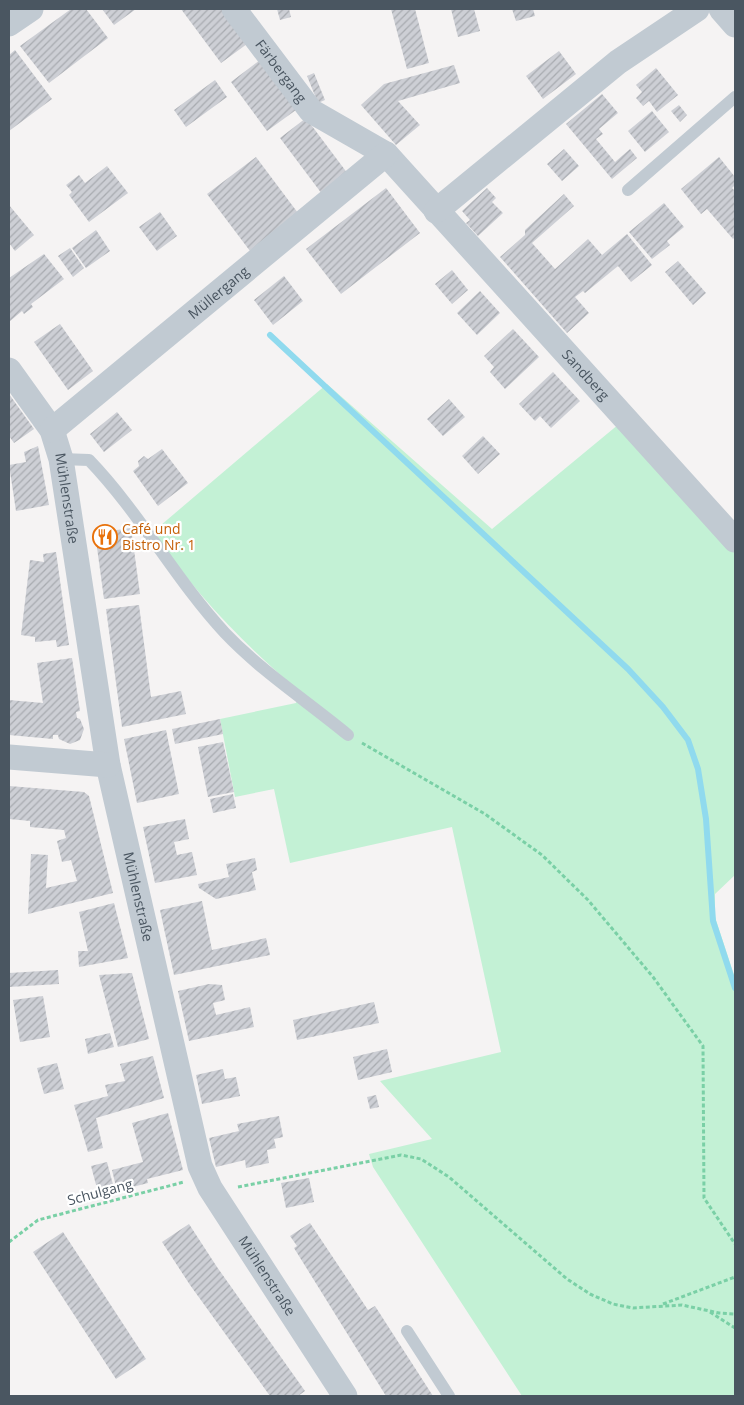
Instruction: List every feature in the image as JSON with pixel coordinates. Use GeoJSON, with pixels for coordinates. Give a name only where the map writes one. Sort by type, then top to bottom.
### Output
{"type":"FeatureCollection","features":[{"type":"Feature","properties":{"kind":"street"},"geometry":{"type":"LineString","coordinates":[[9,24],[31,9]]}},
{"type":"Feature","properties":{"kind":"street","name":"Färbergang"},"geometry":{"type":"LineString","coordinates":[[234,9],[311,111],[386,154]]}},
{"type":"Feature","properties":{"kind":"street"},"geometry":{"type":"LineString","coordinates":[[436,210],[618,62],[698,9]]}},
{"type":"Feature","properties":{"kind":"street"},"geometry":{"type":"LineString","coordinates":[[721,9],[735,26]]}},
{"type":"Feature","properties":{"kind":"street","name":"Sandberg"},"geometry":{"type":"LineString","coordinates":[[386,154],[735,540]]}},
{"type":"Feature","properties":{"kind":"street","name":"Müllergang"},"geometry":{"type":"LineString","coordinates":[[52,430],[386,154]]}},
{"type":"Feature","properties":{"kind":"street","name":"Mühlenstraße"},"geometry":{"type":"LineString","coordinates":[[9,370],[52,430],[61,459],[108,765],[208,1184],[345,1396]]}},
{"type":"Feature","properties":{"kind":"street"},"geometry":{"type":"LineString","coordinates":[[9,757],[108,765]]}},
{"type":"Feature","properties":{"kind":"lane"},"geometry":{"type":"LineString","coordinates":[[628,190],[735,97]]}},
{"type":"Feature","properties":{"kind":"lane"},"geometry":{"type":"LineString","coordinates":[[61,459],[89,460],[109,481],[161,555],[225,633],[254,661],[348,735]]}},
{"type":"Feature","properties":{"kind":"lane"},"geometry":{"type":"LineString","coordinates":[[407,1331],[449,1396]]}},
{"type":"Feature","properties":{"kind":"path"},"geometry":{"type":"LineString","coordinates":[[348,735],[485,814],[542,855],[588,900],[653,977],[703,1046],[704,1198],[735,1244]]}},
{"type":"Feature","properties":{"kind":"path","name":"Schulgang"},"geometry":{"type":"LineString","coordinates":[[9,1242],[38,1220],[208,1184],[401,1155],[412,1156],[437,1167],[449,1176],[567,1279],[590,1294],[613,1304],[633,1308],[661,1305]]}},
{"type":"Feature","properties":{"kind":"path"},"geometry":{"type":"LineString","coordinates":[[661,1305],[735,1277]]}},
{"type":"Feature","properties":{"kind":"path"},"geometry":{"type":"LineString","coordinates":[[661,1305],[692,1306],[705,1310],[735,1314]]}},
{"type":"Feature","properties":{"kind":"path"},"geometry":{"type":"LineString","coordinates":[[705,1310],[735,1328]]}},
{"type":"Feature","properties":{"kind":"green space"},"geometry":{"type":"Polygon","coordinates":[[[327,384],[492,529],[619,424],[735,550],[735,875],[715,894],[715,917],[735,978],[735,1396],[522,1396],[373,1167],[369,1154],[432,1139],[380,1081],[501,1052],[452,827],[290,863],[274,789],[235,797],[220,719],[296,703],[299,691],[220,617],[185,575],[154,531],[327,384]]]}},
{"type":"Feature","properties":{"kind":"building"},"geometry":{"type":"Polygon","coordinates":[[[71,9],[86,9],[108,38],[49,83],[20,46],[71,9]]]}},
{"type":"Feature","properties":{"kind":"building"},"geometry":{"type":"Polygon","coordinates":[[[102,9],[136,9],[114,25],[102,9]]]}},
{"type":"Feature","properties":{"kind":"building"},"geometry":{"type":"Polygon","coordinates":[[[181,9],[222,9],[247,44],[221,63],[181,9]]]}},
{"type":"Feature","properties":{"kind":"building"},"geometry":{"type":"Polygon","coordinates":[[[277,9],[289,9],[291,17],[280,20],[277,9]]]}},
{"type":"Feature","properties":{"kind":"building"},"geometry":{"type":"Polygon","coordinates":[[[391,9],[415,9],[429,63],[407,69],[391,9]]]}},
{"type":"Feature","properties":{"kind":"building"},"geometry":{"type":"Polygon","coordinates":[[[451,9],[474,9],[480,31],[458,37],[451,9]]]}},
{"type":"Feature","properties":{"kind":"building"},"geometry":{"type":"Polygon","coordinates":[[[512,9],[533,9],[535,16],[516,21],[512,9]]]}},
{"type":"Feature","properties":{"kind":"building"},"geometry":{"type":"Polygon","coordinates":[[[15,50],[52,99],[9,131],[9,55],[15,50]]]}},
{"type":"Feature","properties":{"kind":"building"},"geometry":{"type":"Polygon","coordinates":[[[559,51],[576,74],[543,99],[526,76],[559,51]]]}},
{"type":"Feature","properties":{"kind":"building"},"geometry":{"type":"Polygon","coordinates":[[[260,60],[296,110],[267,131],[231,82],[260,60]]]}},
{"type":"Feature","properties":{"kind":"building"},"geometry":{"type":"Polygon","coordinates":[[[454,65],[460,83],[398,101],[420,125],[396,145],[361,105],[384,84],[454,65]]]}},
{"type":"Feature","properties":{"kind":"building"},"geometry":{"type":"Polygon","coordinates":[[[656,68],[678,95],[657,112],[649,101],[643,106],[636,98],[642,92],[636,85],[656,68]]]}},
{"type":"Feature","properties":{"kind":"building"},"geometry":{"type":"Polygon","coordinates":[[[314,73],[325,100],[318,103],[307,76],[314,73]]]}},
{"type":"Feature","properties":{"kind":"building"},"geometry":{"type":"Polygon","coordinates":[[[215,80],[227,97],[186,127],[174,110],[215,80]]]}},
{"type":"Feature","properties":{"kind":"building"},"geometry":{"type":"Polygon","coordinates":[[[602,94],[618,113],[599,129],[603,134],[596,139],[615,162],[630,149],[637,158],[612,179],[566,124],[602,94]]]}},
{"type":"Feature","properties":{"kind":"building"},"geometry":{"type":"Polygon","coordinates":[[[679,105],[687,115],[680,122],[671,111],[679,105]]]}},
{"type":"Feature","properties":{"kind":"building"},"geometry":{"type":"Polygon","coordinates":[[[652,111],[669,132],[645,152],[628,131],[652,111]]]}},
{"type":"Feature","properties":{"kind":"building"},"geometry":{"type":"Polygon","coordinates":[[[306,118],[348,174],[322,194],[280,138],[306,118]]]}},
{"type":"Feature","properties":{"kind":"building"},"geometry":{"type":"Polygon","coordinates":[[[564,149],[579,166],[562,181],[547,164],[564,149]]]}},
{"type":"Feature","properties":{"kind":"building"},"geometry":{"type":"Polygon","coordinates":[[[256,157],[298,213],[250,251],[207,194],[256,157]]]}},
{"type":"Feature","properties":{"kind":"building"},"geometry":{"type":"Polygon","coordinates":[[[719,157],[735,177],[735,185],[732,188],[735,191],[735,237],[733,239],[707,209],[701,214],[681,189],[719,157]]]}},
{"type":"Feature","properties":{"kind":"building"},"geometry":{"type":"Polygon","coordinates":[[[107,166],[128,193],[89,222],[69,195],[72,192],[66,185],[79,175],[85,183],[107,166]]]}},
{"type":"Feature","properties":{"kind":"building"},"geometry":{"type":"Polygon","coordinates":[[[386,188],[420,233],[341,294],[306,249],[386,188]]]}},
{"type":"Feature","properties":{"kind":"building"},"geometry":{"type":"Polygon","coordinates":[[[487,188],[496,198],[492,202],[503,213],[478,236],[466,223],[470,220],[462,211],[487,188]]]}},
{"type":"Feature","properties":{"kind":"building"},"geometry":{"type":"Polygon","coordinates":[[[564,194],[574,206],[532,243],[555,269],[588,239],[602,255],[627,234],[652,265],[631,282],[618,266],[585,293],[583,291],[575,297],[589,313],[567,333],[500,257],[525,235],[525,230],[564,194]]]}},
{"type":"Feature","properties":{"kind":"building"},"geometry":{"type":"Polygon","coordinates":[[[664,203],[684,227],[667,241],[670,245],[652,259],[629,232],[664,203]]]}},
{"type":"Feature","properties":{"kind":"building"},"geometry":{"type":"Polygon","coordinates":[[[9,205],[34,235],[15,251],[9,243],[9,205]]]}},
{"type":"Feature","properties":{"kind":"building"},"geometry":{"type":"Polygon","coordinates":[[[160,212],[177,236],[157,251],[139,227],[160,212]]]}},
{"type":"Feature","properties":{"kind":"building"},"geometry":{"type":"Polygon","coordinates":[[[96,230],[110,251],[86,268],[72,248],[96,230]]]}},
{"type":"Feature","properties":{"kind":"building"},"geometry":{"type":"Polygon","coordinates":[[[70,248],[84,268],[73,277],[58,256],[70,248]]]}},
{"type":"Feature","properties":{"kind":"building"},"geometry":{"type":"Polygon","coordinates":[[[44,254],[64,279],[31,304],[33,307],[24,314],[22,311],[9,322],[9,278],[44,254]]]}},
{"type":"Feature","properties":{"kind":"building"},"geometry":{"type":"Polygon","coordinates":[[[678,261],[706,293],[693,305],[665,272],[678,261]]]}},
{"type":"Feature","properties":{"kind":"building"},"geometry":{"type":"Polygon","coordinates":[[[452,270],[468,290],[452,304],[435,284],[452,270]]]}},
{"type":"Feature","properties":{"kind":"building"},"geometry":{"type":"Polygon","coordinates":[[[284,276],[303,301],[273,325],[254,300],[284,276]]]}},
{"type":"Feature","properties":{"kind":"building"},"geometry":{"type":"Polygon","coordinates":[[[480,291],[500,313],[477,335],[457,313],[480,291]]]}},
{"type":"Feature","properties":{"kind":"building"},"geometry":{"type":"Polygon","coordinates":[[[60,324],[93,371],[68,390],[34,342],[60,324]]]}},
{"type":"Feature","properties":{"kind":"building"},"geometry":{"type":"Polygon","coordinates":[[[513,329],[539,357],[505,389],[490,372],[494,367],[484,356],[513,329]]]}},
{"type":"Feature","properties":{"kind":"building"},"geometry":{"type":"Polygon","coordinates":[[[553,372],[580,401],[551,428],[540,416],[535,421],[519,404],[553,372]]]}},
{"type":"Feature","properties":{"kind":"building"},"geometry":{"type":"Polygon","coordinates":[[[9,394],[34,429],[14,443],[9,436],[9,394]]]}},
{"type":"Feature","properties":{"kind":"building"},"geometry":{"type":"Polygon","coordinates":[[[449,399],[465,417],[443,436],[427,419],[449,399]]]}},
{"type":"Feature","properties":{"kind":"building"},"geometry":{"type":"Polygon","coordinates":[[[117,412],[132,430],[104,452],[90,434],[117,412]]]}},
{"type":"Feature","properties":{"kind":"building"},"geometry":{"type":"Polygon","coordinates":[[[483,436],[500,454],[478,474],[462,456],[483,436]]]}},
{"type":"Feature","properties":{"kind":"building"},"geometry":{"type":"Polygon","coordinates":[[[38,446],[49,505],[16,511],[9,465],[26,462],[24,452],[38,446]]]}},
{"type":"Feature","properties":{"kind":"building"},"geometry":{"type":"Polygon","coordinates":[[[162,449],[188,483],[158,506],[133,471],[139,466],[138,461],[144,456],[148,459],[162,449]]]}},
{"type":"Feature","properties":{"kind":"building"},"geometry":{"type":"Polygon","coordinates":[[[131,528],[140,594],[104,599],[95,533],[131,528]]]}},
{"type":"Feature","properties":{"kind":"building"},"geometry":{"type":"Polygon","coordinates":[[[56,552],[69,645],[57,647],[56,640],[35,642],[35,637],[21,635],[30,560],[44,562],[43,554],[56,552]]]}},
{"type":"Feature","properties":{"kind":"building"},"geometry":{"type":"Polygon","coordinates":[[[139,605],[151,697],[181,691],[186,714],[122,727],[106,609],[139,605]]]}},
{"type":"Feature","properties":{"kind":"building"},"geometry":{"type":"Polygon","coordinates":[[[72,658],[80,711],[76,712],[77,718],[80,719],[84,729],[80,740],[70,744],[59,739],[58,735],[53,735],[53,739],[9,735],[9,700],[43,703],[37,663],[72,658]]]}},
{"type":"Feature","properties":{"kind":"building"},"geometry":{"type":"Polygon","coordinates":[[[220,719],[223,734],[175,744],[172,729],[220,719]]]}},
{"type":"Feature","properties":{"kind":"building"},"geometry":{"type":"Polygon","coordinates":[[[166,730],[179,794],[137,803],[124,739],[166,730]]]}},
{"type":"Feature","properties":{"kind":"building"},"geometry":{"type":"Polygon","coordinates":[[[223,742],[234,792],[208,797],[198,747],[223,742]]]}},
{"type":"Feature","properties":{"kind":"building"},"geometry":{"type":"Polygon","coordinates":[[[9,786],[84,792],[89,796],[113,893],[28,914],[31,854],[48,855],[46,888],[77,881],[71,860],[62,862],[57,841],[66,838],[64,830],[30,827],[30,821],[9,819],[9,786]]]}},
{"type":"Feature","properties":{"kind":"building"},"geometry":{"type":"Polygon","coordinates":[[[233,794],[236,808],[213,813],[210,799],[233,794]]]}},
{"type":"Feature","properties":{"kind":"building"},"geometry":{"type":"Polygon","coordinates":[[[185,819],[189,839],[174,842],[177,855],[192,852],[197,875],[155,883],[143,827],[185,819]]]}},
{"type":"Feature","properties":{"kind":"building"},"geometry":{"type":"Polygon","coordinates":[[[255,858],[257,870],[252,872],[256,890],[216,899],[199,888],[198,884],[229,877],[226,864],[255,858]]]}},
{"type":"Feature","properties":{"kind":"building"},"geometry":{"type":"Polygon","coordinates":[[[202,901],[212,950],[266,938],[270,955],[174,975],[160,910],[202,901]]]}},
{"type":"Feature","properties":{"kind":"building"},"geometry":{"type":"Polygon","coordinates":[[[114,903],[128,958],[79,967],[78,951],[88,951],[79,912],[114,903]]]}},
{"type":"Feature","properties":{"kind":"building"},"geometry":{"type":"Polygon","coordinates":[[[58,970],[59,984],[9,987],[9,973],[58,970]]]}},
{"type":"Feature","properties":{"kind":"building"},"geometry":{"type":"Polygon","coordinates":[[[132,973],[149,1039],[118,1047],[99,975],[132,973]]]}},
{"type":"Feature","properties":{"kind":"building"},"geometry":{"type":"Polygon","coordinates":[[[209,984],[222,985],[225,1000],[213,1003],[216,1015],[250,1007],[254,1027],[189,1041],[178,991],[209,984]]]}},
{"type":"Feature","properties":{"kind":"building"},"geometry":{"type":"Polygon","coordinates":[[[43,996],[50,1037],[20,1042],[13,1000],[43,996]]]}},
{"type":"Feature","properties":{"kind":"building"},"geometry":{"type":"Polygon","coordinates":[[[374,1002],[379,1023],[297,1040],[293,1020],[374,1002]]]}},
{"type":"Feature","properties":{"kind":"building"},"geometry":{"type":"Polygon","coordinates":[[[110,1033],[114,1047],[88,1054],[85,1039],[110,1033]]]}},
{"type":"Feature","properties":{"kind":"building"},"geometry":{"type":"Polygon","coordinates":[[[387,1049],[392,1072],[358,1080],[353,1057],[387,1049]]]}},
{"type":"Feature","properties":{"kind":"building"},"geometry":{"type":"Polygon","coordinates":[[[153,1056],[164,1098],[96,1118],[103,1148],[88,1152],[74,1105],[108,1096],[105,1085],[125,1081],[120,1064],[153,1056]]]}},
{"type":"Feature","properties":{"kind":"building"},"geometry":{"type":"Polygon","coordinates":[[[57,1063],[64,1089],[44,1094],[37,1068],[57,1063]]]}},
{"type":"Feature","properties":{"kind":"building"},"geometry":{"type":"Polygon","coordinates":[[[223,1069],[225,1079],[236,1077],[240,1096],[202,1104],[196,1075],[223,1069]]]}},
{"type":"Feature","properties":{"kind":"building"},"geometry":{"type":"Polygon","coordinates":[[[376,1095],[379,1107],[370,1109],[367,1097],[376,1095]]]}},
{"type":"Feature","properties":{"kind":"building"},"geometry":{"type":"Polygon","coordinates":[[[168,1113],[183,1170],[147,1179],[148,1183],[117,1191],[112,1170],[143,1162],[132,1123],[168,1113]]]}},
{"type":"Feature","properties":{"kind":"building"},"geometry":{"type":"Polygon","coordinates":[[[279,1116],[283,1137],[274,1139],[276,1148],[267,1150],[269,1163],[246,1168],[245,1160],[216,1167],[209,1138],[239,1131],[237,1124],[279,1116]]]}},
{"type":"Feature","properties":{"kind":"building"},"geometry":{"type":"Polygon","coordinates":[[[107,1162],[115,1192],[99,1196],[91,1166],[107,1162]]]}},
{"type":"Feature","properties":{"kind":"building"},"geometry":{"type":"Polygon","coordinates":[[[309,1178],[314,1202],[286,1208],[281,1183],[309,1178]]]}},
{"type":"Feature","properties":{"kind":"building"},"geometry":{"type":"Polygon","coordinates":[[[310,1223],[368,1310],[375,1306],[433,1396],[386,1396],[294,1248],[297,1246],[290,1236],[310,1223]]]}},
{"type":"Feature","properties":{"kind":"building"},"geometry":{"type":"Polygon","coordinates":[[[189,1224],[217,1267],[305,1391],[298,1396],[270,1396],[190,1285],[162,1242],[189,1224]]]}},
{"type":"Feature","properties":{"kind":"building"},"geometry":{"type":"Polygon","coordinates":[[[63,1232],[146,1359],[116,1379],[33,1252],[63,1232]]]}},
{"type":"Feature","properties":{"kind":"waterway"},"geometry":{"type":"LineString","coordinates":[[270,335],[628,669],[663,707],[688,740],[698,769],[706,819],[713,921],[735,988]]}},
{"type":"Feature","properties":{"kind":"place","name":"Café und Bistro Nr. 1"},"geometry":{"type":"Point","coordinates":[105,537]}}]}
